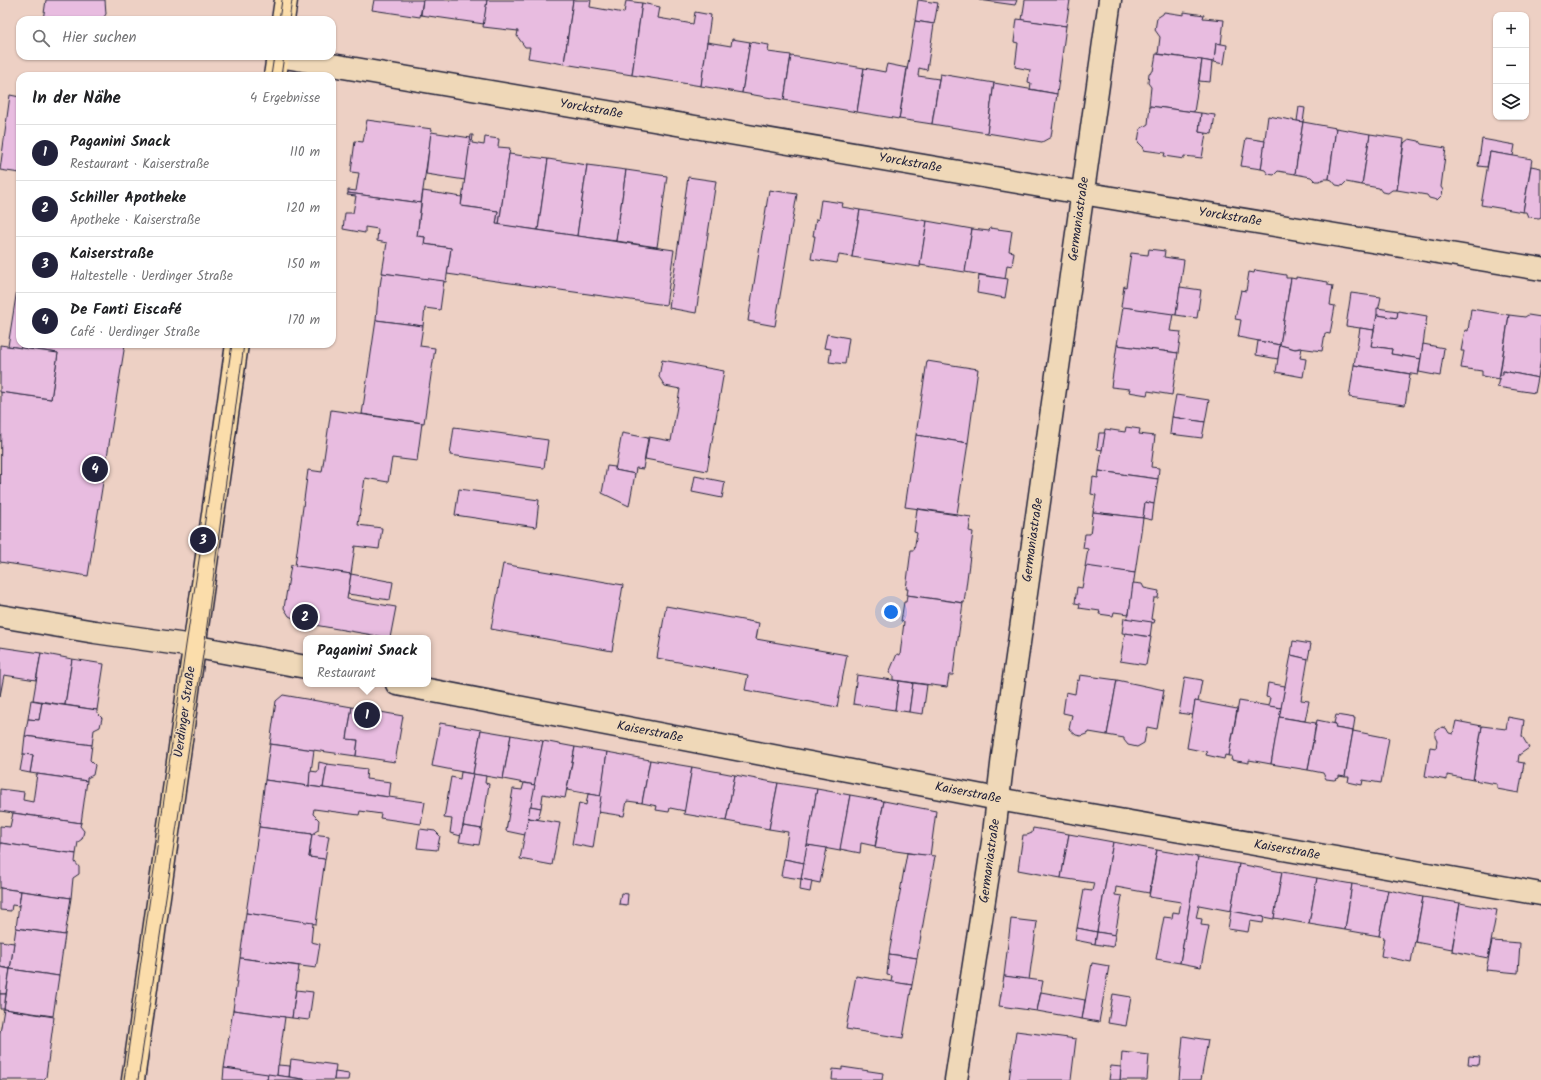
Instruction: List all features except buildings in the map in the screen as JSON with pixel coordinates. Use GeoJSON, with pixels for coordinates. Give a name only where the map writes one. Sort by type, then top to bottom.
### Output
{"type":"FeatureCollection","features":[{"type":"Feature","properties":{"kind":"main road"},"geometry":{"type":"LineString","coordinates":[[284,16],[286,0]]}},
{"type":"Feature","properties":{"kind":"main road"},"geometry":{"type":"LineString","coordinates":[[276,72],[278,60]]}},
{"type":"Feature","properties":{"kind":"main road","name":"Uerdinger Straße"},"geometry":{"type":"LineString","coordinates":[[133,1080],[236,348]]}},
{"type":"Feature","properties":{"kind":"street","name":"Germaniastraße"},"geometry":{"type":"LineString","coordinates":[[956,1080],[993,842],[1003,756],[1110,0]]}},
{"type":"Feature","properties":{"kind":"street","name":"Yorckstraße"},"geometry":{"type":"LineString","coordinates":[[302,60],[1082,193],[1541,269]]}},
{"type":"Feature","properties":{"kind":"street"},"geometry":{"type":"LineString","coordinates":[[0,616],[194,646],[303,666]]}},
{"type":"Feature","properties":{"kind":"street","name":"Kaiserstraße"},"geometry":{"type":"LineString","coordinates":[[413,687],[998,799],[1541,894]]}},
{"type":"Feature","properties":{"kind":"tram line"},"geometry":{"type":"LineString","coordinates":[[280,16],[282,0]]}},
{"type":"Feature","properties":{"kind":"tram line"},"geometry":{"type":"LineString","coordinates":[[290,16],[292,0]]}},
{"type":"Feature","properties":{"kind":"tram line"},"geometry":{"type":"LineString","coordinates":[[272,72],[273,60]]}},
{"type":"Feature","properties":{"kind":"tram line"},"geometry":{"type":"LineString","coordinates":[[282,72],[283,60]]}},
{"type":"Feature","properties":{"kind":"tram line"},"geometry":{"type":"LineString","coordinates":[[124,1080],[186,645],[231,348]]}},
{"type":"Feature","properties":{"kind":"tram line"},"geometry":{"type":"LineString","coordinates":[[138,1080],[204,648],[243,348]]}},
{"type":"Feature","properties":{"kind":"place","name":"De Fanti Eiscafé"},"geometry":{"type":"Point","coordinates":[95,469]}},
{"type":"Feature","properties":{"kind":"place","name":"Kaiserstraße"},"geometry":{"type":"Point","coordinates":[203,540]}},
{"type":"Feature","properties":{"kind":"place","name":"Schiller Apotheke"},"geometry":{"type":"Point","coordinates":[305,617]}},
{"type":"Feature","properties":{"kind":"place","name":"Paganini Snack"},"geometry":{"type":"Point","coordinates":[367,715]}}]}
